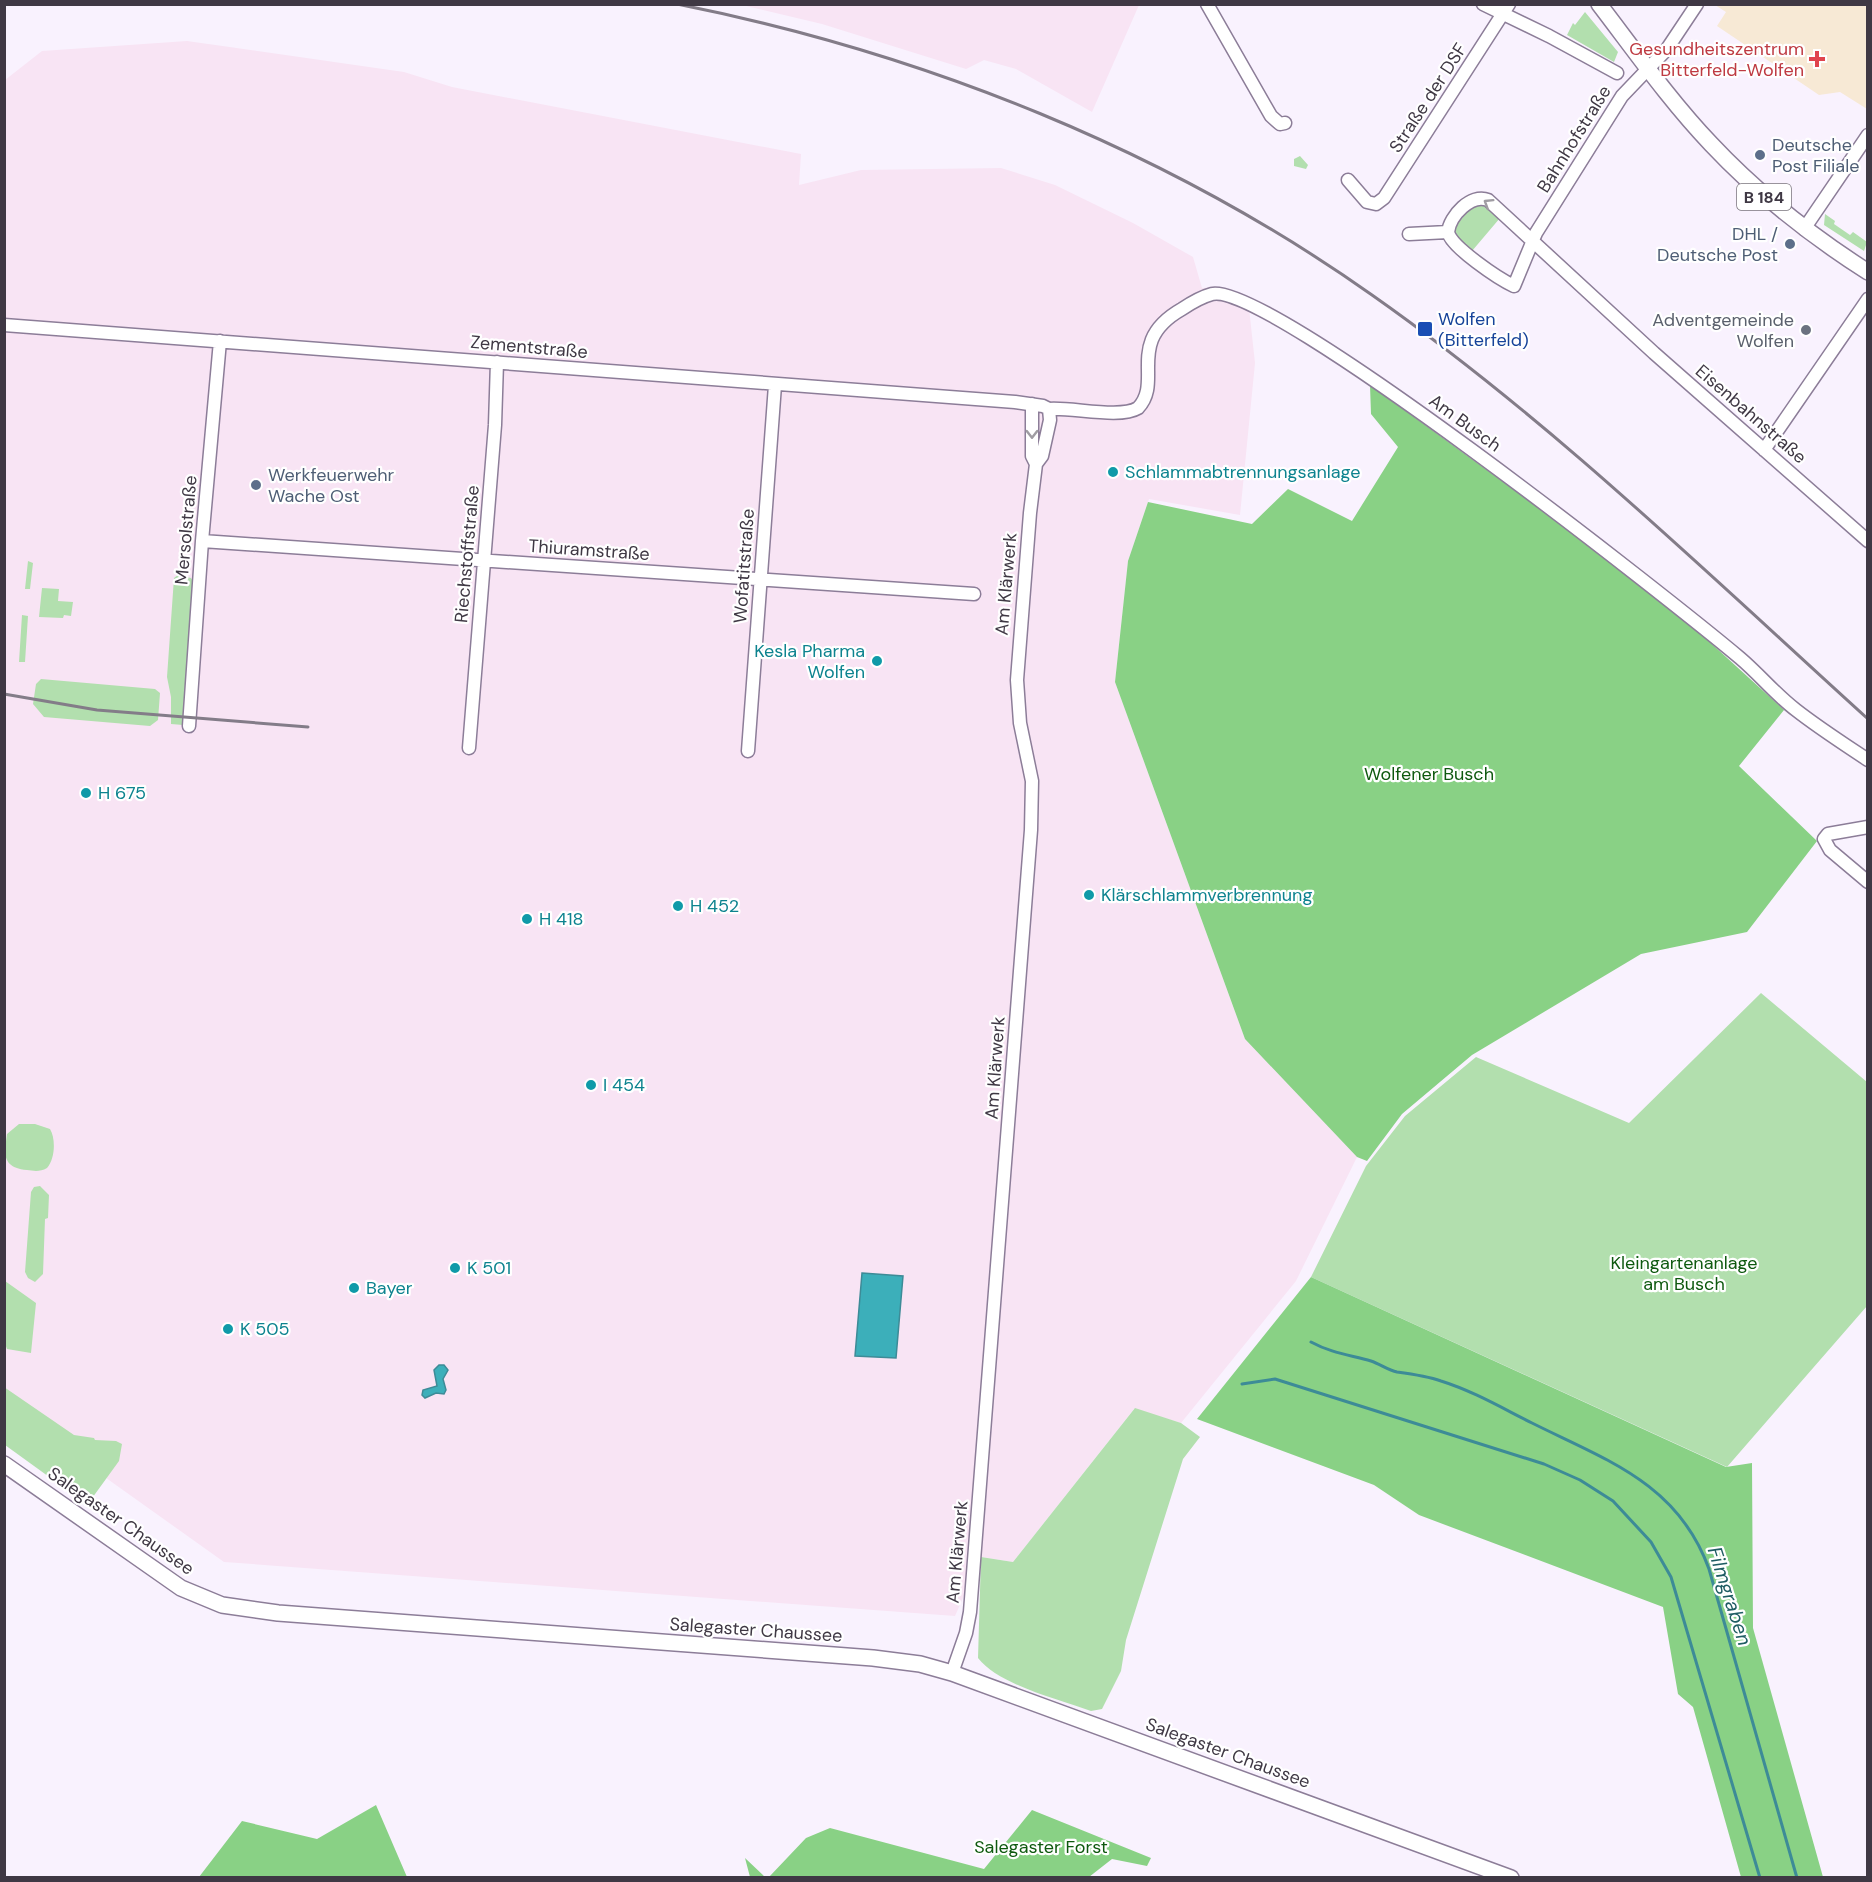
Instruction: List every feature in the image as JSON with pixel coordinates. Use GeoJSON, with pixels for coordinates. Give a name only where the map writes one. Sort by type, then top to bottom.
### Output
{"type":"FeatureCollection","features":[{"type":"Feature","properties":{"kind":"main road","name":"B 184"},"geometry":{"type":"LineString","coordinates":[[1599,4],[1701,134],[1727,161],[1804,229],[1868,272]]}},
{"type":"Feature","properties":{"kind":"main road","name":"Salegaster Chaussee"},"geometry":{"type":"LineString","coordinates":[[4,1464],[172,1582],[201,1598],[231,1607],[873,1658],[920,1664],[952,1673],[1511,1878]]}},
{"type":"Feature","properties":{"kind":"street"},"geometry":{"type":"LineString","coordinates":[[1207,4],[1271,116],[1280,124],[1285,123]]}},
{"type":"Feature","properties":{"kind":"street"},"geometry":{"type":"LineString","coordinates":[[1483,4],[1506,9],[1617,73]]}},
{"type":"Feature","properties":{"kind":"street","name":"Bahnhofstraße"},"geometry":{"type":"LineString","coordinates":[[1448,232],[1451,239],[1466,253],[1514,286],[1532,242],[1622,96],[1674,41],[1697,4]]}},
{"type":"Feature","properties":{"kind":"street","name":"Straße der DSF"},"geometry":{"type":"LineString","coordinates":[[1348,180],[1362,198],[1371,203],[1376,204],[1384,198],[1506,9]]}},
{"type":"Feature","properties":{"kind":"street"},"geometry":{"type":"LineString","coordinates":[[1804,229],[1868,135]]}},
{"type":"Feature","properties":{"kind":"street"},"geometry":{"type":"LineString","coordinates":[[1409,234],[1448,232],[1450,224],[1470,201],[1482,198],[1532,242]]}},
{"type":"Feature","properties":{"kind":"street","name":"Eisenbahnstraße"},"geometry":{"type":"LineString","coordinates":[[1532,242],[1868,541]]}},
{"type":"Feature","properties":{"kind":"street","name":"Am Busch"},"geometry":{"type":"LineString","coordinates":[[1048,409],[1065,408],[1123,413],[1138,408],[1146,392],[1150,342],[1160,325],[1170,316],[1204,297],[1216,293],[1229,295],[1288,325],[1437,423],[1622,562],[1740,658],[1794,709],[1868,760]]}},
{"type":"Feature","properties":{"kind":"street"},"geometry":{"type":"LineString","coordinates":[[1764,450],[1868,299]]}},
{"type":"Feature","properties":{"kind":"street","name":"Zementstraße"},"geometry":{"type":"LineString","coordinates":[[4,325],[1032,404],[1048,409]]}},
{"type":"Feature","properties":{"kind":"street","name":"Mersolstraße"},"geometry":{"type":"LineString","coordinates":[[190,724],[202,540],[220,341]]}},
{"type":"Feature","properties":{"kind":"street","name":"Riechstoffstraße"},"geometry":{"type":"LineString","coordinates":[[469,748],[497,362]]}},
{"type":"Feature","properties":{"kind":"street","name":"Wofatitstraße"},"geometry":{"type":"LineString","coordinates":[[748,751],[775,385]]}},
{"type":"Feature","properties":{"kind":"street","name":"Am Klärwerk"},"geometry":{"type":"LineString","coordinates":[[952,1673],[965,1636],[970,1612],[1032,815],[1031,774],[1020,723],[1017,691],[1036,464],[1032,456],[1032,404]]}},
{"type":"Feature","properties":{"kind":"street","name":"Am Klärwerk"},"geometry":{"type":"LineString","coordinates":[[1036,464],[1042,456],[1050,420],[1048,409]]}},
{"type":"Feature","properties":{"kind":"street","name":"Thiuramstraße"},"geometry":{"type":"LineString","coordinates":[[202,540],[974,594]]}},
{"type":"Feature","properties":{"kind":"street"},"geometry":{"type":"LineString","coordinates":[[1868,827],[1828,834],[1824,839],[1830,850],[1868,882]]}},
{"type":"Feature","properties":{"kind":"shaded area"},"geometry":{"type":"Polygon","coordinates":[[[742,5],[1139,5],[1092,112],[1016,69],[984,60],[966,69],[822,24],[742,5]]]}},
{"type":"Feature","properties":{"kind":"shaded area","name":"Gesundheitszentrum Bitterfeld-Wolfen"},"geometry":{"type":"Polygon","coordinates":[[[1715,5],[1867,5],[1867,109],[1840,92],[1819,95],[1717,26],[1726,12],[1715,5]]]}},
{"type":"Feature","properties":{"kind":"shaded area"},"geometry":{"type":"Polygon","coordinates":[[[187,41],[404,72],[452,87],[801,154],[799,185],[861,170],[1001,168],[1055,185],[1133,223],[1193,257],[1202,288],[1217,287],[1248,299],[1255,363],[1240,515],[1149,499],[1128,561],[1115,682],[1245,1039],[1357,1157],[1296,1281],[1181,1423],[1134,1409],[1013,1562],[981,1557],[955,1616],[224,1562],[5,1406],[5,80],[42,51],[187,41]]]}},
{"type":"Feature","properties":{"kind":"green space"},"geometry":{"type":"Polygon","coordinates":[[[1585,12],[1618,52],[1614,62],[1567,35],[1573,23],[1575,25],[1585,12]]]}},
{"type":"Feature","properties":{"kind":"green space"},"geometry":{"type":"Polygon","coordinates":[[[1300,156],[1308,165],[1306,169],[1294,166],[1294,159],[1300,156]]]}},
{"type":"Feature","properties":{"kind":"green space"},"geometry":{"type":"Polygon","coordinates":[[[1474,204],[1484,204],[1500,218],[1472,251],[1455,236],[1454,228],[1474,204]]]}},
{"type":"Feature","properties":{"kind":"green space"},"geometry":{"type":"Polygon","coordinates":[[[1825,214],[1835,221],[1834,224],[1850,235],[1853,232],[1867,242],[1864,251],[1824,225],[1825,214]]]}},
{"type":"Feature","properties":{"kind":"green space","name":"Wolfener Busch"},"geometry":{"type":"Polygon","coordinates":[[[1370,385],[1656,593],[1784,710],[1739,766],[1817,841],[1747,932],[1641,954],[1472,1055],[1402,1114],[1367,1161],[1357,1157],[1245,1039],[1115,682],[1128,561],[1148,502],[1252,524],[1288,489],[1352,521],[1398,447],[1371,414],[1370,385]]]}},
{"type":"Feature","properties":{"kind":"green space"},"geometry":{"type":"Polygon","coordinates":[[[28,561],[33,563],[30,589],[25,589],[28,561]]]}},
{"type":"Feature","properties":{"kind":"green space"},"geometry":{"type":"Polygon","coordinates":[[[178,575],[191,578],[194,583],[183,725],[171,724],[171,697],[167,677],[174,578],[178,575]]]}},
{"type":"Feature","properties":{"kind":"green space"},"geometry":{"type":"Polygon","coordinates":[[[42,588],[59,589],[58,601],[73,602],[71,616],[39,617],[42,588]]]}},
{"type":"Feature","properties":{"kind":"green space"},"geometry":{"type":"Polygon","coordinates":[[[22,615],[28,616],[25,662],[19,662],[22,615]]]}},
{"type":"Feature","properties":{"kind":"green space"},"geometry":{"type":"Polygon","coordinates":[[[41,679],[155,689],[160,693],[158,720],[150,726],[44,717],[33,704],[36,684],[41,679]]]}},
{"type":"Feature","properties":{"kind":"green space","name":"Kleingartenanlage am Busch"},"geometry":{"type":"Polygon","coordinates":[[[1761,993],[1867,1082],[1867,1306],[1727,1467],[1311,1277],[1366,1166],[1405,1116],[1476,1057],[1629,1123],[1761,993]]]}},
{"type":"Feature","properties":{"kind":"green space"},"geometry":{"type":"Polygon","coordinates":[[[19,1124],[35,1124],[50,1129],[54,1149],[52,1160],[47,1168],[39,1171],[19,1168],[6,1159],[7,1134],[19,1124]]]}},
{"type":"Feature","properties":{"kind":"green space"},"geometry":{"type":"Polygon","coordinates":[[[40,1186],[49,1195],[48,1218],[45,1219],[43,1274],[35,1282],[28,1278],[25,1272],[31,1192],[34,1187],[40,1186]]]}},
{"type":"Feature","properties":{"kind":"green space"},"geometry":{"type":"Polygon","coordinates":[[[1311,1277],[1726,1467],[1752,1463],[1753,1628],[1823,1877],[1741,1877],[1693,1707],[1678,1694],[1663,1607],[1419,1515],[1374,1485],[1197,1419],[1311,1277]]]}},
{"type":"Feature","properties":{"kind":"green space"},"geometry":{"type":"Polygon","coordinates":[[[5,1281],[36,1303],[31,1353],[7,1349],[4,1341],[5,1281]]]}},
{"type":"Feature","properties":{"kind":"green space"},"geometry":{"type":"Polygon","coordinates":[[[4,1387],[74,1435],[95,1440],[116,1441],[122,1444],[119,1461],[90,1501],[81,1500],[5,1445],[4,1387]]]}},
{"type":"Feature","properties":{"kind":"green space"},"geometry":{"type":"Polygon","coordinates":[[[1135,1408],[1181,1423],[1200,1437],[1183,1459],[1126,1640],[1121,1671],[1102,1709],[1091,1711],[1014,1683],[988,1668],[978,1658],[981,1557],[1013,1562],[1135,1408]]]}},
{"type":"Feature","properties":{"kind":"green space"},"geometry":{"type":"Polygon","coordinates":[[[376,1805],[407,1877],[199,1877],[242,1821],[317,1839],[376,1805]]]}},
{"type":"Feature","properties":{"kind":"green space","name":"Salegaster Forst"},"geometry":{"type":"Polygon","coordinates":[[[1032,1810],[1151,1858],[1147,1866],[1112,1859],[1089,1877],[769,1877],[806,1838],[830,1828],[984,1869],[1032,1810]]]}},
{"type":"Feature","properties":{"kind":"green space"},"geometry":{"type":"Polygon","coordinates":[[[745,1858],[765,1877],[750,1877],[745,1858]]]}},
{"type":"Feature","properties":{"kind":"water"},"geometry":{"type":"Polygon","coordinates":[[[862,1273],[903,1276],[896,1358],[855,1356],[862,1273]]]}},
{"type":"Feature","properties":{"kind":"water"},"geometry":{"type":"Polygon","coordinates":[[[439,1365],[444,1365],[448,1370],[443,1379],[446,1390],[444,1394],[436,1393],[425,1398],[422,1395],[423,1390],[437,1386],[434,1370],[439,1365]]]}},
{"type":"Feature","properties":{"kind":"waterway","name":"Filmgraben"},"geometry":{"type":"LineString","coordinates":[[1311,1342],[1333,1351],[1371,1361],[1394,1371],[1436,1379],[1476,1395],[1612,1463],[1659,1495],[1679,1515],[1696,1540],[1709,1569],[1797,1878]]}},
{"type":"Feature","properties":{"kind":"waterway"},"geometry":{"type":"LineString","coordinates":[[1242,1384],[1275,1379],[1544,1464],[1580,1480],[1613,1501],[1651,1542],[1671,1577],[1760,1878]]}},
{"type":"Feature","properties":{"kind":"railway"},"geometry":{"type":"LineString","coordinates":[[677,4],[769,25],[861,50],[951,79],[1127,152],[1212,195],[1293,243],[1372,295],[1502,393],[1626,499],[1868,719]]}},
{"type":"Feature","properties":{"kind":"railway"},"geometry":{"type":"LineString","coordinates":[[4,694],[97,710],[308,727]]}},
{"type":"Feature","properties":{"kind":"place","name":"Gesundheitszentrum Bitterfeld-Wolfen"},"geometry":{"type":"Point","coordinates":[1817,59]}},
{"type":"Feature","properties":{"kind":"place","name":"Deutsche Post Filiale"},"geometry":{"type":"Point","coordinates":[1760,155]}},
{"type":"Feature","properties":{"kind":"place","name":"DHL / Deutsche Post"},"geometry":{"type":"Point","coordinates":[1790,244]}},
{"type":"Feature","properties":{"kind":"place","name":"Wolfen (Bitterfeld)"},"geometry":{"type":"Point","coordinates":[1425,329]}},
{"type":"Feature","properties":{"kind":"place","name":"Adventgemeinde Wolfen"},"geometry":{"type":"Point","coordinates":[1806,330]}},
{"type":"Feature","properties":{"kind":"place","name":"Schlammabtrennungsanlage"},"geometry":{"type":"Point","coordinates":[1113,472]}},
{"type":"Feature","properties":{"kind":"place","name":"Werkfeuerwehr Wache Ost"},"geometry":{"type":"Point","coordinates":[256,485]}},
{"type":"Feature","properties":{"kind":"place","name":"Kesla Pharma Wolfen"},"geometry":{"type":"Point","coordinates":[877,661]}},
{"type":"Feature","properties":{"kind":"place","name":"H 675"},"geometry":{"type":"Point","coordinates":[86,793]}},
{"type":"Feature","properties":{"kind":"place","name":"Klärschlammverbrennung"},"geometry":{"type":"Point","coordinates":[1089,895]}},
{"type":"Feature","properties":{"kind":"place","name":"H 452"},"geometry":{"type":"Point","coordinates":[678,906]}},
{"type":"Feature","properties":{"kind":"place","name":"H 418"},"geometry":{"type":"Point","coordinates":[527,919]}},
{"type":"Feature","properties":{"kind":"place","name":"I 454"},"geometry":{"type":"Point","coordinates":[591,1085]}},
{"type":"Feature","properties":{"kind":"place","name":"K 501"},"geometry":{"type":"Point","coordinates":[455,1268]}},
{"type":"Feature","properties":{"kind":"place","name":"Bayer"},"geometry":{"type":"Point","coordinates":[354,1288]}},
{"type":"Feature","properties":{"kind":"place","name":"K 505"},"geometry":{"type":"Point","coordinates":[228,1329]}}]}
